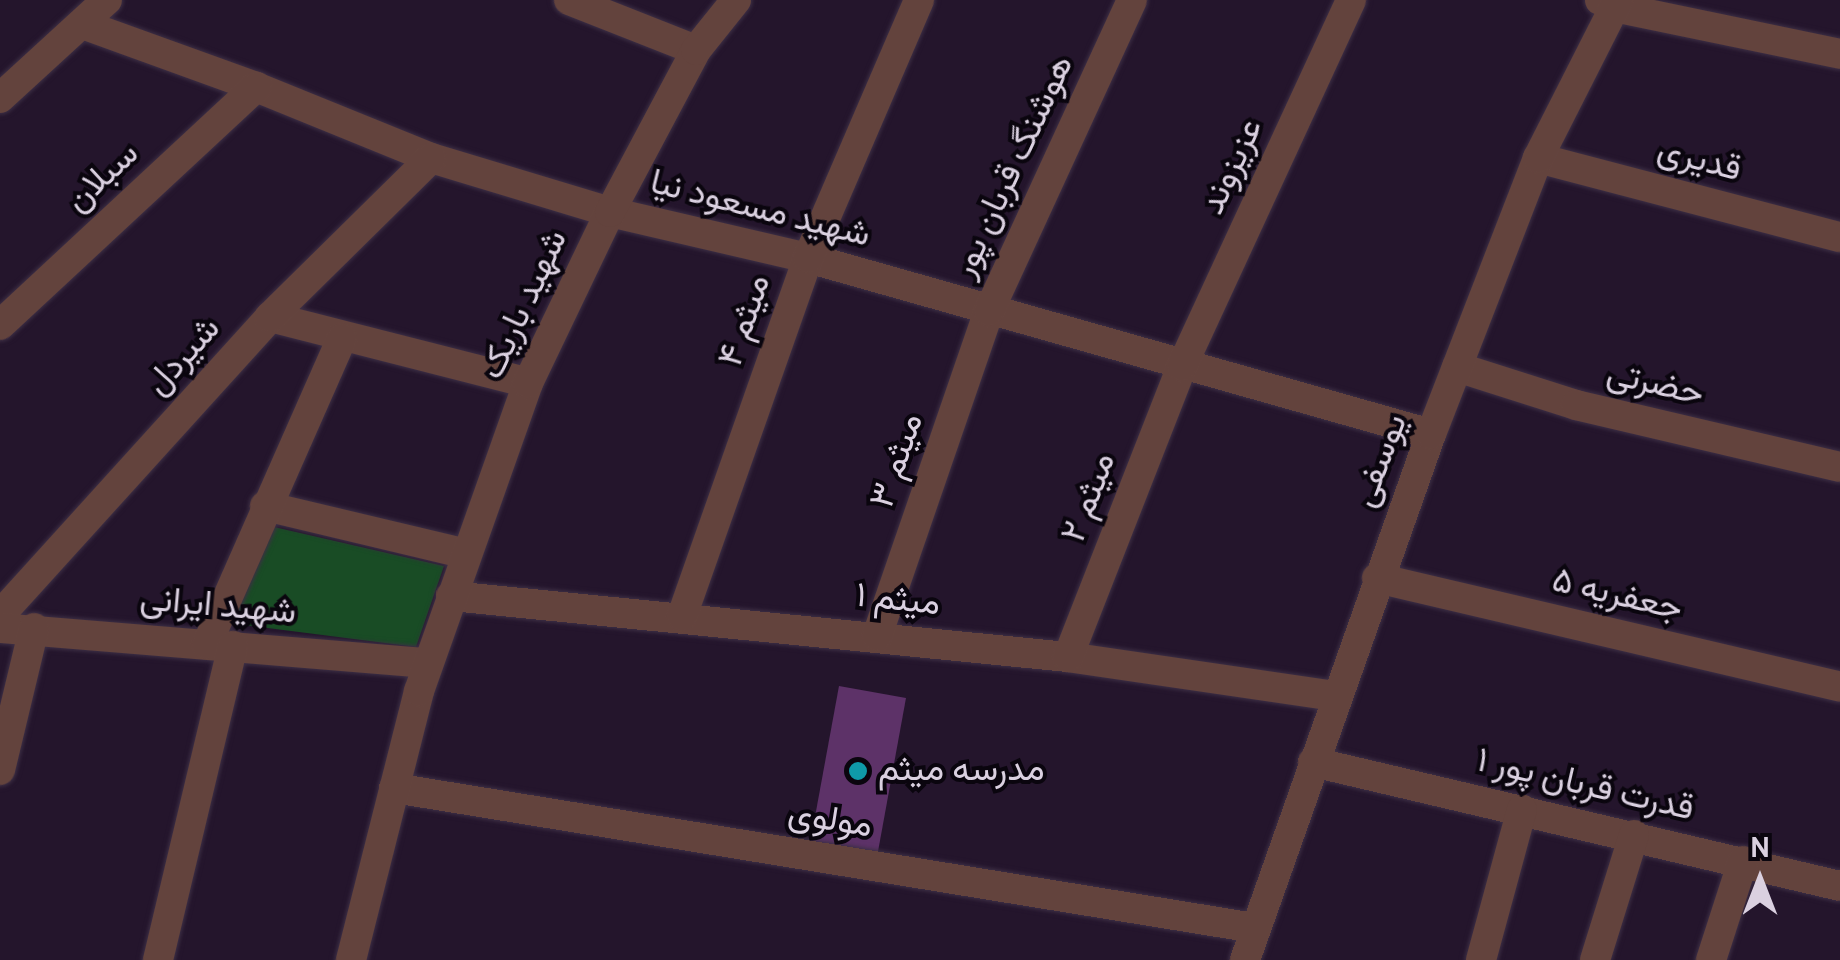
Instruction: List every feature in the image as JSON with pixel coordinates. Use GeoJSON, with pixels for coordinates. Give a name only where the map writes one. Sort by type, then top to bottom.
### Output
{"type":"FeatureCollection","features":[{"type":"Feature","properties":{"kind":"street"},"geometry":{"type":"LineString","coordinates":[[0,98],[107,0]]}},
{"type":"Feature","properties":{"kind":"street"},"geometry":{"type":"LineString","coordinates":[[569,0],[696,50]]}},
{"type":"Feature","properties":{"kind":"street","name":"شهید باریک"},"geometry":{"type":"LineString","coordinates":[[352,960],[428,664],[528,383],[610,212],[696,50],[736,0]]}},
{"type":"Feature","properties":{"kind":"street","name":"میثم ۴"},"geometry":{"type":"LineString","coordinates":[[682,616],[808,258],[919,0]]}},
{"type":"Feature","properties":{"kind":"street","name":"هوشنگ قربان پور"},"geometry":{"type":"LineString","coordinates":[[989,311],[1132,0]]}},
{"type":"Feature","properties":{"kind":"street","name":"عزیزوند"},"geometry":{"type":"LineString","coordinates":[[1182,366],[1352,0]]}},
{"type":"Feature","properties":{"kind":"street"},"geometry":{"type":"LineString","coordinates":[[1610,2],[1840,54]]}},
{"type":"Feature","properties":{"kind":"street","name":"یوسفی"},"geometry":{"type":"LineString","coordinates":[[1245,960],[1430,434],[1538,158],[1610,2]]}},
{"type":"Feature","properties":{"kind":"street","name":"شهید مسعود نیا"},"geometry":{"type":"LineString","coordinates":[[82,24],[256,86],[431,158],[610,212],[808,258],[1430,434]]}},
{"type":"Feature","properties":{"kind":"street","name":"سبلان"},"geometry":{"type":"LineString","coordinates":[[0,325],[256,86]]}},
{"type":"Feature","properties":{"kind":"street","name":"شیردل"},"geometry":{"type":"LineString","coordinates":[[0,614],[270,318],[431,158]]}},
{"type":"Feature","properties":{"kind":"street","name":"قدیری"},"geometry":{"type":"LineString","coordinates":[[1538,158],[1840,237]]}},
{"type":"Feature","properties":{"kind":"street","name":"میثم ۳"},"geometry":{"type":"LineString","coordinates":[[877,636],[989,311]]}},
{"type":"Feature","properties":{"kind":"street"},"geometry":{"type":"LineString","coordinates":[[270,318],[528,383]]}},
{"type":"Feature","properties":{"kind":"street"},"geometry":{"type":"LineString","coordinates":[[158,960],[220,645],[265,506],[342,338]]}},
{"type":"Feature","properties":{"kind":"street","name":"میثم ۲"},"geometry":{"type":"LineString","coordinates":[[1068,657],[1182,366]]}},
{"type":"Feature","properties":{"kind":"street","name":"حضرتی"},"geometry":{"type":"LineString","coordinates":[[1456,367],[1576,406],[1840,467]]}},
{"type":"Feature","properties":{"kind":"street"},"geometry":{"type":"LineString","coordinates":[[265,506],[466,554]]}},
{"type":"Feature","properties":{"kind":"street","name":"جعفریه ۵"},"geometry":{"type":"LineString","coordinates":[[1377,578],[1840,687]]}},
{"type":"Feature","properties":{"kind":"street","name":"میثم ۱"},"geometry":{"type":"LineString","coordinates":[[451,596],[1068,657],[1336,696]]}},
{"type":"Feature","properties":{"kind":"street","name":"شهید ایرانی"},"geometry":{"type":"LineString","coordinates":[[0,628],[428,664]]}},
{"type":"Feature","properties":{"kind":"street"},"geometry":{"type":"LineString","coordinates":[[0,770],[34,628]]}},
{"type":"Feature","properties":{"kind":"street","name":"قدرت قربان پور ۱"},"geometry":{"type":"LineString","coordinates":[[1313,762],[1634,834],[1840,886]]}},
{"type":"Feature","properties":{"kind":"street","name":"مولوی"},"geometry":{"type":"LineString","coordinates":[[394,788],[1254,928]]}},
{"type":"Feature","properties":{"kind":"street"},"geometry":{"type":"LineString","coordinates":[[1482,960],[1522,809]]}},
{"type":"Feature","properties":{"kind":"street"},"geometry":{"type":"LineString","coordinates":[[1595,960],[1634,834]]}},
{"type":"Feature","properties":{"kind":"street"},"geometry":{"type":"LineString","coordinates":[[1712,960],[1744,861]]}},
{"type":"Feature","properties":{"kind":"green space"},"geometry":{"type":"Polygon","coordinates":[[[261,524],[444,566],[416,647],[228,623],[261,524]]]}},
{"type":"Feature","properties":{"kind":"building","name":"مدرسه میثم"},"geometry":{"type":"Polygon","coordinates":[[[839,686],[906,698],[877,857],[810,844],[839,686]]]}},
{"type":"Feature","properties":{"kind":"place","name":"مدرسه میثم"},"geometry":{"type":"Point","coordinates":[858,771]}}]}
